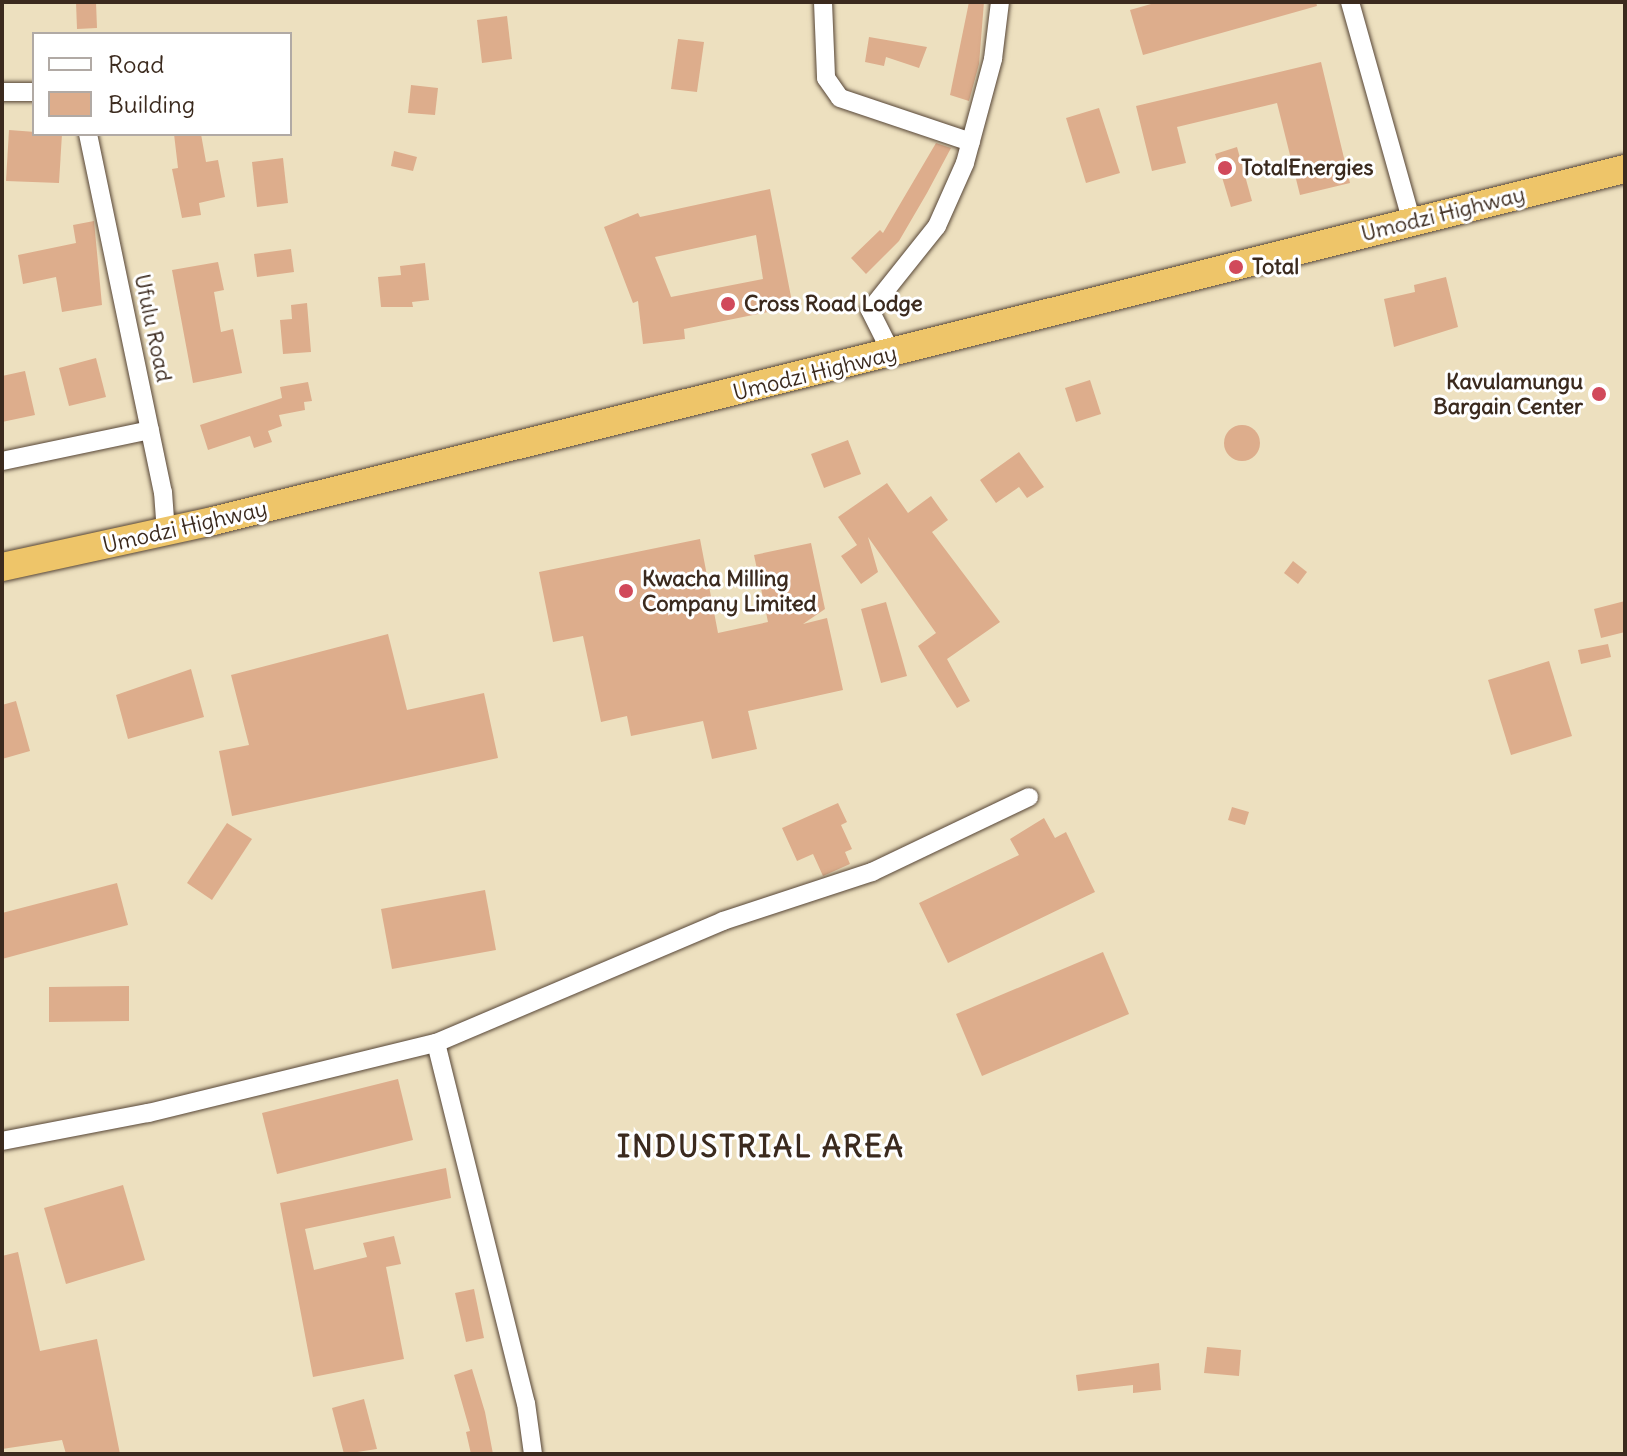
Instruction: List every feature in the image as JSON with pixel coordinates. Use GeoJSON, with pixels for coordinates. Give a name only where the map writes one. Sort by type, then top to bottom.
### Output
{"type":"FeatureCollection","features":[{"type":"Feature","properties":{"kind":"highway","name":"Umodzi Highway"},"geometry":{"type":"LineString","coordinates":[[2,567],[166,533],[1625,169]]}},
{"type":"Feature","properties":{"kind":"street"},"geometry":{"type":"LineString","coordinates":[[823,2],[826,78],[840,98],[971,142]]}},
{"type":"Feature","properties":{"kind":"street"},"geometry":{"type":"LineString","coordinates":[[892,354],[870,310],[937,226],[971,142],[993,59],[1000,2]]}},
{"type":"Feature","properties":{"kind":"street"},"geometry":{"type":"LineString","coordinates":[[1350,2],[1412,222]]}},
{"type":"Feature","properties":{"kind":"street"},"geometry":{"type":"LineString","coordinates":[[2,92],[32,92]]}},
{"type":"Feature","properties":{"kind":"street","name":"Ufulu Road"},"geometry":{"type":"LineString","coordinates":[[88,136],[150,430],[166,533]]}},
{"type":"Feature","properties":{"kind":"street"},"geometry":{"type":"LineString","coordinates":[[2,461],[150,430]]}},
{"type":"Feature","properties":{"kind":"street"},"geometry":{"type":"LineString","coordinates":[[2,1141],[148,1113],[436,1043],[723,921],[872,872],[1029,797]]}},
{"type":"Feature","properties":{"kind":"street"},"geometry":{"type":"LineString","coordinates":[[436,1043],[526,1403],[533,1454]]}},
{"type":"Feature","properties":{"kind":"building"},"geometry":{"type":"Polygon","coordinates":[[[76,2],[96,2],[97,28],[77,29],[76,2]]]}},
{"type":"Feature","properties":{"kind":"building"},"geometry":{"type":"Polygon","coordinates":[[[969,2],[984,2],[979,64],[969,101],[950,95],[969,2]]]}},
{"type":"Feature","properties":{"kind":"building"},"geometry":{"type":"Polygon","coordinates":[[[1158,2],[1316,2],[1317,6],[1143,55],[1130,10],[1158,2]]]}},
{"type":"Feature","properties":{"kind":"building"},"geometry":{"type":"Polygon","coordinates":[[[507,16],[512,59],[482,63],[477,20],[507,16]]]}},
{"type":"Feature","properties":{"kind":"building"},"geometry":{"type":"Polygon","coordinates":[[[869,37],[927,47],[919,68],[886,57],[884,66],[865,62],[869,37]]]}},
{"type":"Feature","properties":{"kind":"building"},"geometry":{"type":"Polygon","coordinates":[[[678,39],[704,42],[697,92],[671,89],[678,39]]]}},
{"type":"Feature","properties":{"kind":"building"},"geometry":{"type":"Polygon","coordinates":[[[1321,62],[1350,183],[1300,195],[1277,103],[1177,127],[1186,163],[1152,171],[1136,106],[1321,62]]]}},
{"type":"Feature","properties":{"kind":"building"},"geometry":{"type":"Polygon","coordinates":[[[411,85],[438,88],[435,115],[408,113],[411,85]]]}},
{"type":"Feature","properties":{"kind":"building"},"geometry":{"type":"Polygon","coordinates":[[[1099,108],[1120,173],[1086,183],[1066,118],[1099,108]]]}},
{"type":"Feature","properties":{"kind":"building"},"geometry":{"type":"Polygon","coordinates":[[[9,130],[32,132],[32,136],[62,136],[59,183],[6,181],[9,130]]]}},
{"type":"Feature","properties":{"kind":"building"},"geometry":{"type":"Polygon","coordinates":[[[174,136],[201,136],[206,162],[218,160],[225,197],[199,203],[201,215],[182,218],[172,169],[178,168],[174,136]]]}},
{"type":"Feature","properties":{"kind":"building"},"geometry":{"type":"Polygon","coordinates":[[[936,143],[951,148],[899,241],[866,274],[851,258],[880,230],[883,233],[936,143]]]}},
{"type":"Feature","properties":{"kind":"building"},"geometry":{"type":"Polygon","coordinates":[[[1237,147],[1252,201],[1231,207],[1215,154],[1237,147]]]}},
{"type":"Feature","properties":{"kind":"building"},"geometry":{"type":"Polygon","coordinates":[[[394,151],[417,157],[413,171],[391,166],[394,151]]]}},
{"type":"Feature","properties":{"kind":"building"},"geometry":{"type":"Polygon","coordinates":[[[283,158],[288,203],[257,207],[252,162],[283,158]]]}},
{"type":"Feature","properties":{"kind":"building"},"geometry":{"type":"Polygon","coordinates":[[[770,189],[793,307],[684,329],[685,339],[643,344],[638,301],[633,303],[604,227],[638,213],[640,217],[770,189]],[[756,235],[655,257],[671,297],[763,279],[756,235]]]}},
{"type":"Feature","properties":{"kind":"building"},"geometry":{"type":"Polygon","coordinates":[[[94,221],[102,305],[62,312],[56,277],[23,284],[18,255],[76,243],[73,225],[94,221]]]}},
{"type":"Feature","properties":{"kind":"building"},"geometry":{"type":"Polygon","coordinates":[[[291,249],[294,272],[257,277],[254,254],[291,249]]]}},
{"type":"Feature","properties":{"kind":"building"},"geometry":{"type":"Polygon","coordinates":[[[218,262],[224,290],[214,292],[221,332],[233,329],[242,373],[193,383],[172,270],[218,262]]]}},
{"type":"Feature","properties":{"kind":"building"},"geometry":{"type":"Polygon","coordinates":[[[425,263],[429,300],[412,302],[413,307],[381,307],[378,277],[401,275],[400,266],[425,263]]]}},
{"type":"Feature","properties":{"kind":"building"},"geometry":{"type":"Polygon","coordinates":[[[1446,277],[1458,327],[1394,347],[1384,299],[1415,292],[1414,285],[1446,277]]]}},
{"type":"Feature","properties":{"kind":"building"},"geometry":{"type":"Polygon","coordinates":[[[307,303],[311,352],[283,354],[280,320],[292,319],[291,305],[307,303]]]}},
{"type":"Feature","properties":{"kind":"building"},"geometry":{"type":"Polygon","coordinates":[[[96,358],[106,397],[69,406],[59,368],[96,358]]]}},
{"type":"Feature","properties":{"kind":"building"},"geometry":{"type":"Polygon","coordinates":[[[25,371],[35,415],[2,422],[2,376],[25,371]]]}},
{"type":"Feature","properties":{"kind":"building"},"geometry":{"type":"Polygon","coordinates":[[[1090,380],[1101,414],[1076,422],[1065,388],[1090,380]]]}},
{"type":"Feature","properties":{"kind":"building"},"geometry":{"type":"Polygon","coordinates":[[[308,382],[312,401],[304,402],[305,410],[279,415],[282,426],[268,431],[272,442],[254,448],[250,436],[208,450],[200,425],[282,398],[280,387],[308,382]]]}},
{"type":"Feature","properties":{"kind":"building"},"geometry":{"type":"Polygon","coordinates":[[[1242,425],[1254,431],[1260,443],[1254,455],[1242,461],[1230,455],[1224,443],[1230,431],[1242,425]]]}},
{"type":"Feature","properties":{"kind":"building"},"geometry":{"type":"Polygon","coordinates":[[[848,440],[861,474],[824,488],[811,454],[848,440]]]}},
{"type":"Feature","properties":{"kind":"building"},"geometry":{"type":"Polygon","coordinates":[[[1019,452],[1044,487],[1027,498],[1019,487],[996,503],[980,480],[1019,452]]]}},
{"type":"Feature","properties":{"kind":"building"},"geometry":{"type":"Polygon","coordinates":[[[887,483],[908,513],[931,496],[948,520],[932,532],[1000,622],[947,659],[970,701],[957,708],[918,646],[936,633],[868,537],[878,572],[861,584],[841,556],[857,545],[838,517],[887,483]]]}},
{"type":"Feature","properties":{"kind":"building"},"geometry":{"type":"Polygon","coordinates":[[[700,539],[718,633],[768,622],[754,555],[811,543],[825,609],[803,624],[827,618],[843,690],[748,711],[757,749],[712,759],[703,721],[631,736],[627,716],[601,722],[583,636],[553,642],[539,572],[700,539]]]}},
{"type":"Feature","properties":{"kind":"building"},"geometry":{"type":"Polygon","coordinates":[[[1293,561],[1307,572],[1298,584],[1284,573],[1293,561]]]}},
{"type":"Feature","properties":{"kind":"building"},"geometry":{"type":"Polygon","coordinates":[[[1625,601],[1625,632],[1601,638],[1594,609],[1625,601]]]}},
{"type":"Feature","properties":{"kind":"building"},"geometry":{"type":"Polygon","coordinates":[[[886,602],[907,676],[881,683],[861,609],[886,602]]]}},
{"type":"Feature","properties":{"kind":"building"},"geometry":{"type":"Polygon","coordinates":[[[388,634],[407,710],[484,693],[498,758],[232,816],[219,751],[249,745],[231,675],[388,634]]]}},
{"type":"Feature","properties":{"kind":"building"},"geometry":{"type":"Polygon","coordinates":[[[1608,644],[1611,657],[1581,664],[1578,650],[1608,644]]]}},
{"type":"Feature","properties":{"kind":"building"},"geometry":{"type":"Polygon","coordinates":[[[1549,661],[1572,736],[1511,755],[1488,680],[1549,661]]]}},
{"type":"Feature","properties":{"kind":"building"},"geometry":{"type":"Polygon","coordinates":[[[191,669],[204,717],[128,739],[116,695],[191,669]]]}},
{"type":"Feature","properties":{"kind":"building"},"geometry":{"type":"Polygon","coordinates":[[[16,701],[30,751],[2,759],[2,705],[16,701]]]}},
{"type":"Feature","properties":{"kind":"building"},"geometry":{"type":"Polygon","coordinates":[[[838,803],[847,822],[841,825],[852,849],[845,852],[850,864],[823,876],[813,854],[797,861],[782,828],[838,803]]]}},
{"type":"Feature","properties":{"kind":"building"},"geometry":{"type":"Polygon","coordinates":[[[1232,807],[1249,812],[1245,825],[1228,820],[1232,807]]]}},
{"type":"Feature","properties":{"kind":"building"},"geometry":{"type":"Polygon","coordinates":[[[1044,818],[1055,838],[1066,832],[1095,892],[948,963],[919,903],[1019,855],[1010,839],[1044,818]]]}},
{"type":"Feature","properties":{"kind":"building"},"geometry":{"type":"Polygon","coordinates":[[[227,823],[252,839],[212,900],[187,883],[227,823]]]}},
{"type":"Feature","properties":{"kind":"building"},"geometry":{"type":"Polygon","coordinates":[[[117,883],[128,925],[2,959],[2,913],[117,883]]]}},
{"type":"Feature","properties":{"kind":"building"},"geometry":{"type":"Polygon","coordinates":[[[485,890],[496,950],[392,969],[381,909],[485,890]]]}},
{"type":"Feature","properties":{"kind":"building"},"geometry":{"type":"Polygon","coordinates":[[[1103,952],[1129,1014],[982,1076],[956,1014],[1103,952]]]}},
{"type":"Feature","properties":{"kind":"building"},"geometry":{"type":"Polygon","coordinates":[[[129,986],[129,1021],[49,1022],[49,987],[129,986]]]}},
{"type":"Feature","properties":{"kind":"building"},"geometry":{"type":"Polygon","coordinates":[[[398,1079],[413,1140],[277,1174],[262,1113],[398,1079]]]}},
{"type":"Feature","properties":{"kind":"building"},"geometry":{"type":"Polygon","coordinates":[[[446,1168],[451,1198],[305,1229],[314,1270],[367,1257],[363,1243],[394,1236],[401,1264],[386,1267],[404,1359],[313,1377],[280,1203],[446,1168]]]}},
{"type":"Feature","properties":{"kind":"building"},"geometry":{"type":"Polygon","coordinates":[[[123,1185],[145,1260],[66,1284],[44,1208],[123,1185]]]}},
{"type":"Feature","properties":{"kind":"building"},"geometry":{"type":"Polygon","coordinates":[[[18,1252],[40,1351],[97,1339],[120,1454],[66,1454],[62,1440],[2,1449],[2,1256],[18,1252]]]}},
{"type":"Feature","properties":{"kind":"building"},"geometry":{"type":"Polygon","coordinates":[[[474,1289],[484,1338],[466,1342],[455,1293],[474,1289]]]}},
{"type":"Feature","properties":{"kind":"building"},"geometry":{"type":"Polygon","coordinates":[[[1207,1347],[1241,1350],[1239,1376],[1204,1373],[1207,1347]]]}},
{"type":"Feature","properties":{"kind":"building"},"geometry":{"type":"Polygon","coordinates":[[[1159,1363],[1161,1390],[1133,1393],[1133,1385],[1078,1391],[1076,1375],[1159,1363]]]}},
{"type":"Feature","properties":{"kind":"building"},"geometry":{"type":"Polygon","coordinates":[[[472,1369],[493,1454],[471,1454],[466,1432],[470,1431],[454,1375],[472,1369]]]}},
{"type":"Feature","properties":{"kind":"building"},"geometry":{"type":"Polygon","coordinates":[[[364,1399],[377,1449],[344,1454],[332,1408],[364,1399]]]}},
{"type":"Feature","properties":{"kind":"place","name":"TotalEnergies"},"geometry":{"type":"Point","coordinates":[1225,168]}},
{"type":"Feature","properties":{"kind":"place","name":"Total"},"geometry":{"type":"Point","coordinates":[1236,267]}},
{"type":"Feature","properties":{"kind":"place","name":"Cross Road Lodge"},"geometry":{"type":"Point","coordinates":[728,304]}},
{"type":"Feature","properties":{"kind":"place","name":"Kavulamungu Bargain Center"},"geometry":{"type":"Point","coordinates":[1599,394]}},
{"type":"Feature","properties":{"kind":"place","name":"Kwacha Milling Company Limited"},"geometry":{"type":"Point","coordinates":[626,591]}},
{"type":"Feature","properties":{"kind":"district","name":"INDUSTRIAL AREA"},"geometry":{"type":"Point","coordinates":[761,1146]}}]}
